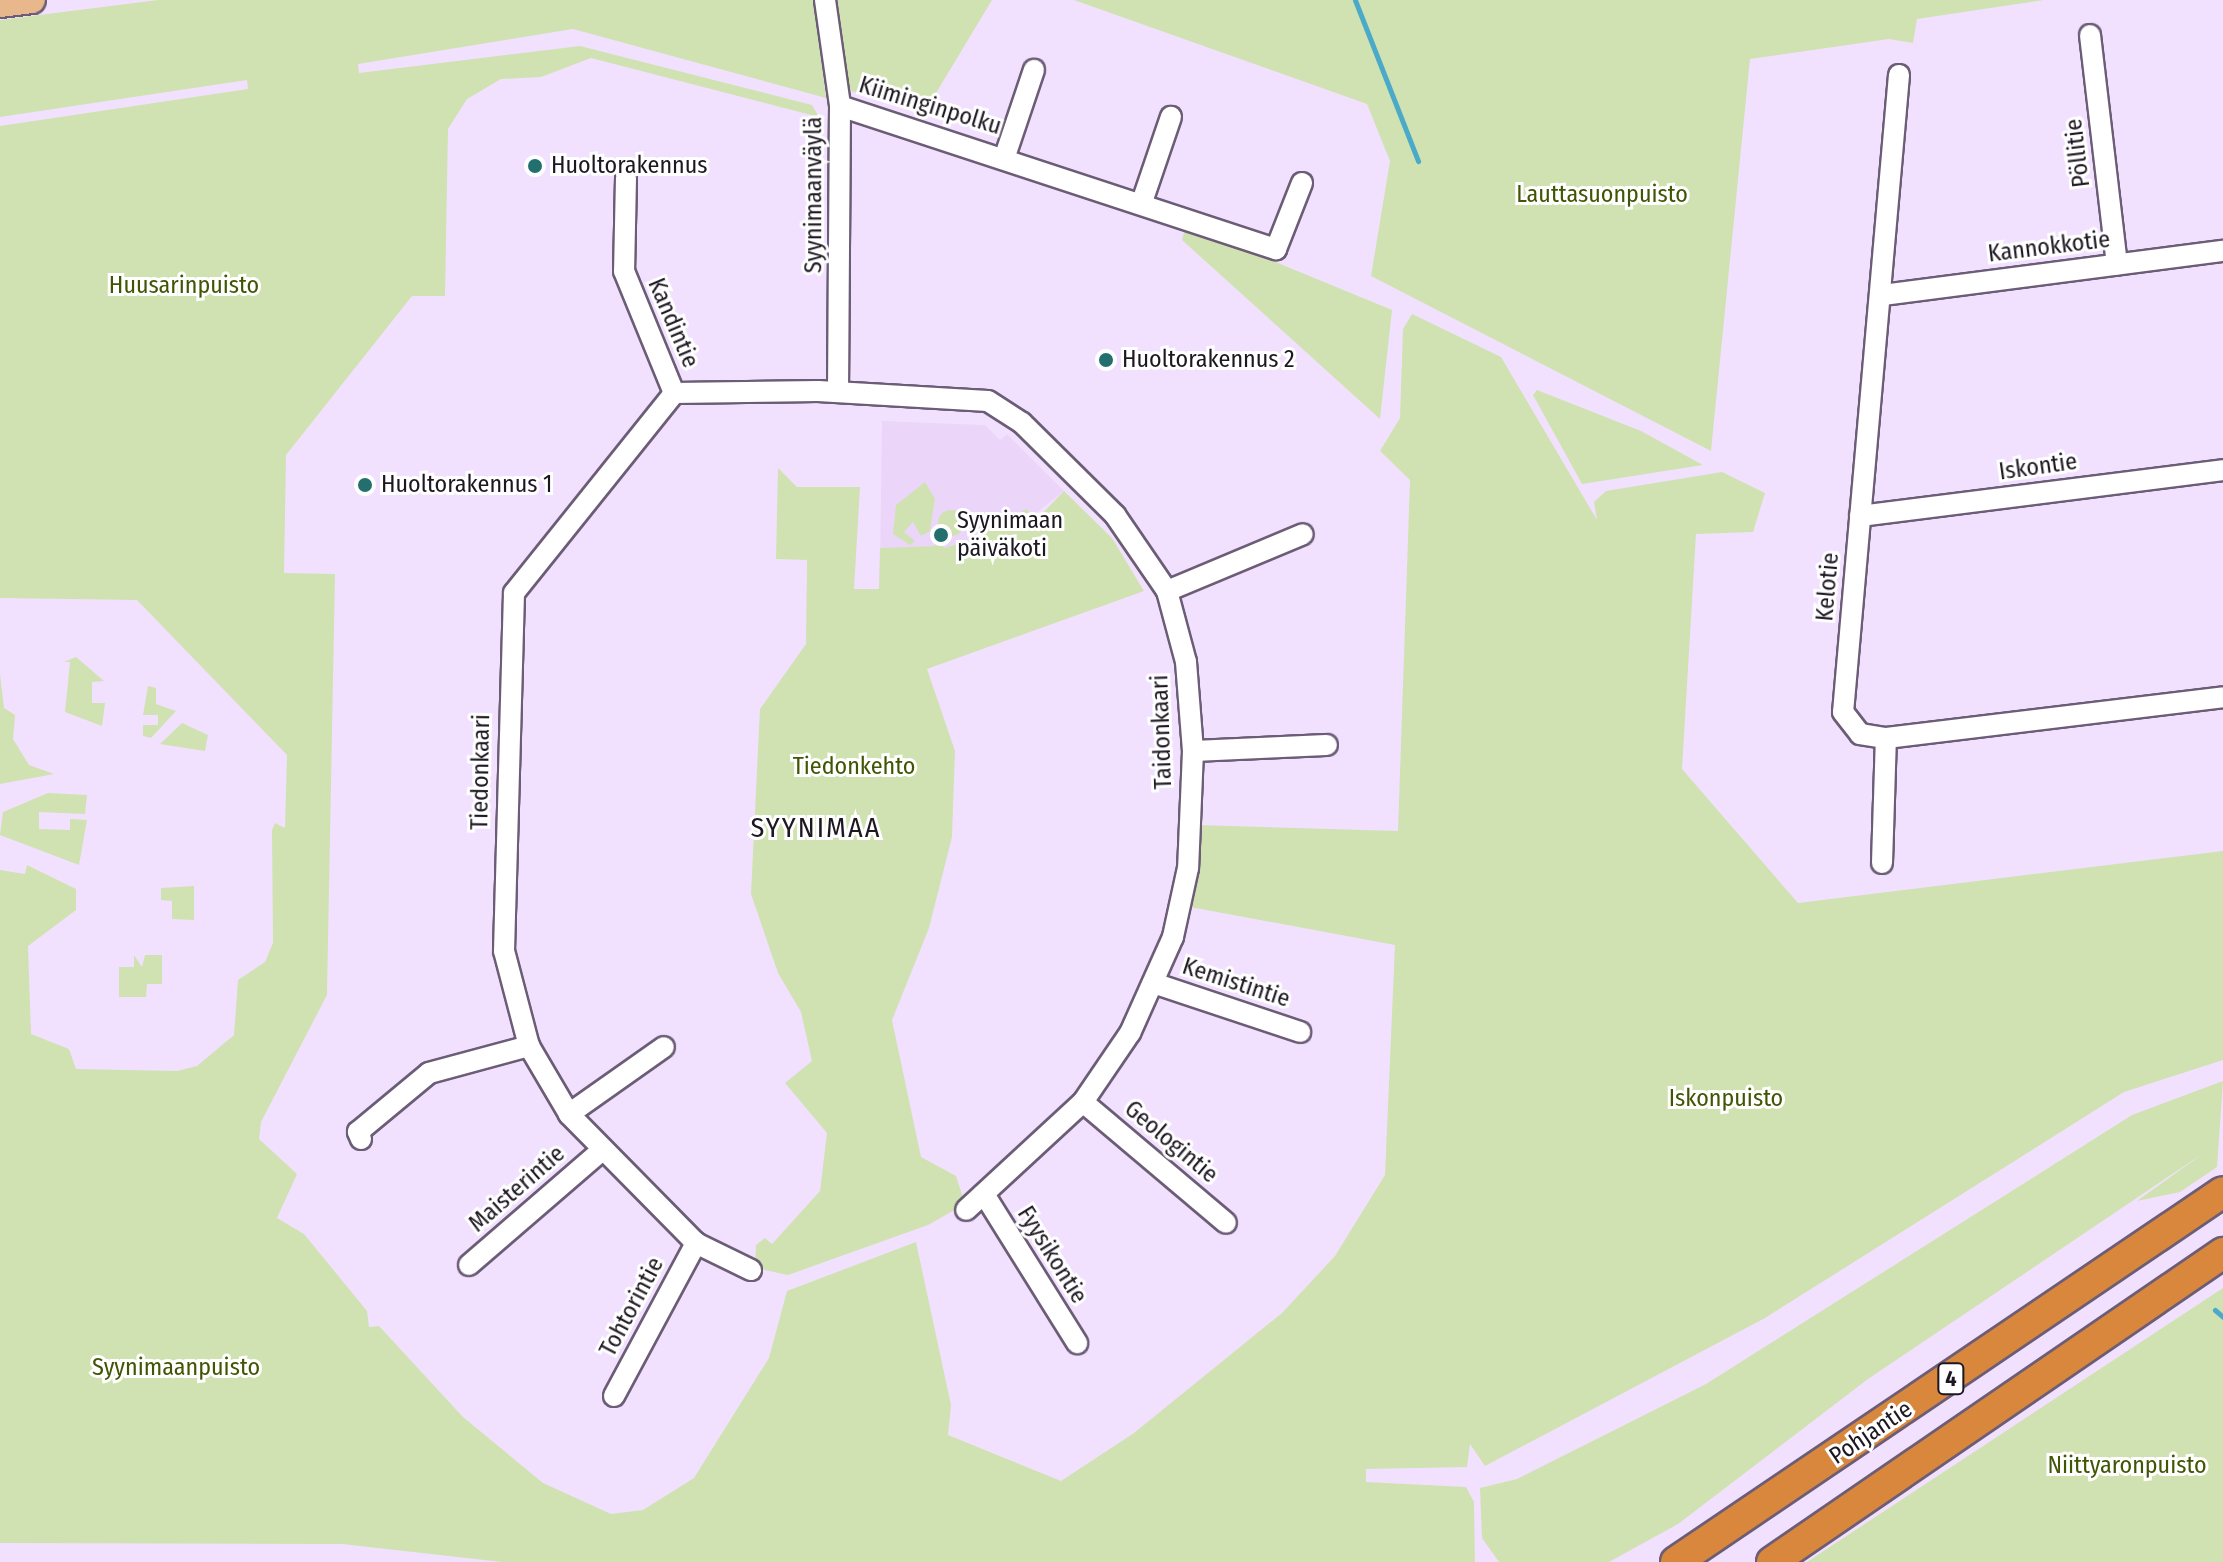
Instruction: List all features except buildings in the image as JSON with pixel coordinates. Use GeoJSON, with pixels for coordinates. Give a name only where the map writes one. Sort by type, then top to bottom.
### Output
{"type":"FeatureCollection","features":[{"type":"Feature","properties":{"kind":"highway","name":"Pohjantie"},"geometry":{"type":"LineString","coordinates":[[1676,1562],[2223,1192]]}},
{"type":"Feature","properties":{"kind":"highway","name":"4"},"geometry":{"type":"LineString","coordinates":[[1772,1562],[2223,1253]]}},
{"type":"Feature","properties":{"kind":"main road"},"geometry":{"type":"LineString","coordinates":[[0,4],[32,0]]}},
{"type":"Feature","properties":{"kind":"street","name":"Syynimaanväylä"},"geometry":{"type":"LineString","coordinates":[[825,0],[840,106],[838,391]]}},
{"type":"Feature","properties":{"kind":"street","name":"Pöllitie"},"geometry":{"type":"LineString","coordinates":[[2090,35],[2117,264]]}},
{"type":"Feature","properties":{"kind":"street","name":"Kiiminginpolku"},"geometry":{"type":"LineString","coordinates":[[1005,156],[1034,70]]}},
{"type":"Feature","properties":{"kind":"street","name":"Kelotie"},"geometry":{"type":"LineString","coordinates":[[1886,738],[1860,734],[1843,712],[1883,295],[1899,75]]}},
{"type":"Feature","properties":{"kind":"street","name":"Kiiminginpolku"},"geometry":{"type":"LineString","coordinates":[[840,106],[1005,156],[1276,249],[1302,183]]}},
{"type":"Feature","properties":{"kind":"street"},"geometry":{"type":"LineString","coordinates":[[1142,202],[1171,117]]}},
{"type":"Feature","properties":{"kind":"street","name":"Kandintie"},"geometry":{"type":"LineString","coordinates":[[626,178],[624,271],[674,393]]}},
{"type":"Feature","properties":{"kind":"street","name":"Kannokkotie"},"geometry":{"type":"LineString","coordinates":[[1883,295],[2223,251]]}},
{"type":"Feature","properties":{"kind":"street"},"geometry":{"type":"LineString","coordinates":[[674,393],[838,391]]}},
{"type":"Feature","properties":{"kind":"street","name":"Taidonkaari"},"geometry":{"type":"LineString","coordinates":[[838,391],[960,395],[1000,408],[1115,515],[1167,591],[1186,662],[1193,751],[1188,868],[1156,984],[1083,1102],[966,1210]]}},
{"type":"Feature","properties":{"kind":"street","name":"Tiedonkaari"},"geometry":{"type":"LineString","coordinates":[[674,393],[514,593],[504,951],[529,1046],[569,1114],[600,1152],[696,1243],[751,1270]]}},
{"type":"Feature","properties":{"kind":"street","name":"Iskontie"},"geometry":{"type":"LineString","coordinates":[[1860,516],[2223,470]]}},
{"type":"Feature","properties":{"kind":"street"},"geometry":{"type":"LineString","coordinates":[[1167,591],[1303,534]]}},
{"type":"Feature","properties":{"kind":"street"},"geometry":{"type":"LineString","coordinates":[[1882,863],[1886,738],[2223,697]]}},
{"type":"Feature","properties":{"kind":"street"},"geometry":{"type":"LineString","coordinates":[[1193,751],[1327,745]]}},
{"type":"Feature","properties":{"kind":"street","name":"Kemistintie"},"geometry":{"type":"LineString","coordinates":[[1156,984],[1300,1032]]}},
{"type":"Feature","properties":{"kind":"street"},"geometry":{"type":"LineString","coordinates":[[361,1139],[358,1132],[429,1073],[529,1046]]}},
{"type":"Feature","properties":{"kind":"street"},"geometry":{"type":"LineString","coordinates":[[569,1114],[664,1047]]}},
{"type":"Feature","properties":{"kind":"street","name":"Geologintie"},"geometry":{"type":"LineString","coordinates":[[1083,1102],[1226,1223]]}},
{"type":"Feature","properties":{"kind":"street","name":"Maisterintie"},"geometry":{"type":"LineString","coordinates":[[469,1265],[600,1152]]}},
{"type":"Feature","properties":{"kind":"street","name":"Fyysikontie"},"geometry":{"type":"LineString","coordinates":[[984,1194],[1077,1343]]}},
{"type":"Feature","properties":{"kind":"street","name":"Tohtorintie"},"geometry":{"type":"LineString","coordinates":[[614,1396],[696,1243]]}},
{"type":"Feature","properties":{"kind":"shaded area","name":"Syynimaan päiväkoti"},"geometry":{"type":"Polygon","coordinates":[[[882,421],[985,425],[1000,440],[1007,434],[1064,491],[879,638],[882,421]]]}},
{"type":"Feature","properties":{"kind":"green space"},"geometry":{"type":"Polygon","coordinates":[[[158,0],[814,0],[826,98],[573,29],[358,64],[359,73],[580,46],[812,105],[819,117],[591,58],[541,77],[501,79],[467,99],[448,129],[445,296],[412,296],[286,455],[284,573],[335,574],[327,995],[261,1122],[259,1139],[297,1174],[277,1218],[304,1234],[367,1311],[369,1327],[379,1326],[463,1417],[543,1483],[611,1514],[643,1510],[694,1478],[769,1358],[787,1291],[916,1242],[951,1405],[948,1435],[1061,1481],[1134,1433],[1282,1313],[1335,1256],[1385,1175],[1395,945],[1190,907],[1197,825],[1398,831],[1410,480],[1380,451],[1400,418],[1403,329],[1412,314],[1501,357],[1597,520],[1594,502],[1606,491],[1722,472],[1765,493],[1753,532],[1696,534],[1682,769],[1798,903],[2223,851],[2223,1060],[2124,1092],[1765,1318],[1485,1466],[1470,1444],[1467,1467],[1366,1469],[1366,1482],[1466,1487],[1474,1502],[1475,1562],[502,1562],[342,1544],[0,1543],[0,870],[25,874],[27,865],[76,889],[76,910],[28,946],[31,1034],[69,1049],[76,1069],[177,1071],[197,1066],[234,1035],[238,980],[265,962],[273,943],[272,830],[275,823],[285,828],[287,755],[137,600],[0,598],[0,126],[248,89],[247,80],[0,117],[0,20],[158,0]]]}},
{"type":"Feature","properties":{"kind":"green space"},"geometry":{"type":"Polygon","coordinates":[[[837,0],[992,0],[924,113],[848,90],[837,0]]]}},
{"type":"Feature","properties":{"kind":"green space","name":"Lauttasuonpuisto"},"geometry":{"type":"Polygon","coordinates":[[[1074,0],[2044,0],[1917,19],[1913,43],[1889,39],[1750,59],[1711,451],[1371,276],[1390,161],[1367,104],[1074,0]]]}},
{"type":"Feature","properties":{"kind":"green space"},"geometry":{"type":"Polygon","coordinates":[[[1186,225],[1392,310],[1380,419],[1182,240],[1186,225]]]}},
{"type":"Feature","properties":{"kind":"green space"},"geometry":{"type":"Polygon","coordinates":[[[1537,390],[1641,431],[1703,465],[1582,484],[1533,395],[1537,390]]]}},
{"type":"Feature","properties":{"kind":"green space","name":"Tiedonkehto"},"geometry":{"type":"Polygon","coordinates":[[[778,468],[797,487],[860,487],[854,589],[879,589],[880,548],[935,546],[930,531],[921,536],[913,522],[904,532],[915,541],[910,545],[893,534],[896,505],[925,482],[935,499],[930,530],[944,548],[980,538],[974,515],[1015,517],[1026,509],[1037,519],[1064,491],[1112,538],[1144,591],[927,669],[955,751],[952,837],[929,928],[892,1020],[921,1157],[956,1176],[965,1204],[928,1225],[788,1275],[755,1268],[756,1245],[765,1238],[772,1244],[820,1191],[827,1133],[785,1083],[812,1061],[801,1012],[778,973],[751,894],[760,709],[806,644],[807,560],[776,559],[778,468]]]}},
{"type":"Feature","properties":{"kind":"green space"},"geometry":{"type":"Polygon","coordinates":[[[951,510],[960,514],[964,523],[960,532],[951,536],[942,532],[938,523],[942,514],[951,510]]]}},
{"type":"Feature","properties":{"kind":"green space"},"geometry":{"type":"Polygon","coordinates":[[[76,657],[104,681],[92,682],[92,703],[105,703],[102,726],[65,712],[70,662],[64,662],[76,657]]]}},
{"type":"Feature","properties":{"kind":"green space"},"geometry":{"type":"Polygon","coordinates":[[[0,674],[4,708],[15,715],[13,739],[29,765],[54,774],[0,784],[0,674]]]}},
{"type":"Feature","properties":{"kind":"green space"},"geometry":{"type":"Polygon","coordinates":[[[148,686],[156,688],[156,704],[176,711],[151,738],[143,736],[143,725],[158,725],[158,715],[143,715],[148,686]]]}},
{"type":"Feature","properties":{"kind":"green space"},"geometry":{"type":"Polygon","coordinates":[[[182,723],[208,735],[205,751],[160,744],[182,723]]]}},
{"type":"Feature","properties":{"kind":"green space"},"geometry":{"type":"Polygon","coordinates":[[[48,793],[87,795],[85,814],[39,812],[39,829],[70,830],[70,819],[87,820],[79,865],[0,835],[3,812],[48,793]]]}},
{"type":"Feature","properties":{"kind":"green space"},"geometry":{"type":"Polygon","coordinates":[[[194,886],[194,920],[172,919],[172,901],[161,900],[161,888],[194,886]]]}},
{"type":"Feature","properties":{"kind":"green space"},"geometry":{"type":"Polygon","coordinates":[[[134,955],[142,967],[145,955],[162,955],[162,984],[147,984],[146,997],[119,997],[119,967],[134,967],[134,955]]]}},
{"type":"Feature","properties":{"kind":"green space"},"geometry":{"type":"Polygon","coordinates":[[[2223,1081],[2217,1167],[2180,1192],[2137,1201],[2205,1152],[1868,1379],[1678,1524],[1609,1562],[1499,1562],[1482,1538],[1480,1488],[1517,1479],[1706,1384],[2132,1115],[2223,1081]]]}},
{"type":"Feature","properties":{"kind":"green space","name":"Niittyaronpuisto"},"geometry":{"type":"Polygon","coordinates":[[[2223,1288],[2223,1562],[1807,1562],[2223,1288]]]}},
{"type":"Feature","properties":{"kind":"waterway"},"geometry":{"type":"LineString","coordinates":[[1355,0],[1418,161]]}},
{"type":"Feature","properties":{"kind":"waterway"},"geometry":{"type":"LineString","coordinates":[[2215,1310],[2223,1317]]}},
{"type":"Feature","properties":{"kind":"place","name":"Huoltorakennus"},"geometry":{"type":"Point","coordinates":[535,166]}},
{"type":"Feature","properties":{"kind":"place","name":"Huoltorakennus 2"},"geometry":{"type":"Point","coordinates":[1106,360]}},
{"type":"Feature","properties":{"kind":"place","name":"Huoltorakennus 1"},"geometry":{"type":"Point","coordinates":[365,485]}},
{"type":"Feature","properties":{"kind":"place","name":"Syynimaan päiväkoti"},"geometry":{"type":"Point","coordinates":[941,535]}},
{"type":"Feature","properties":{"kind":"district","name":"SYYNIMAA"},"geometry":{"type":"Point","coordinates":[816,828]}},
{"type":"Feature","properties":{"kind":"park label","name":"Huusarinpuisto"},"geometry":{"type":"Point","coordinates":[184,286]}},
{"type":"Feature","properties":{"kind":"park label","name":"Iskonpuisto"},"geometry":{"type":"Point","coordinates":[1726,1099]}},
{"type":"Feature","properties":{"kind":"park label","name":"Syynimaanpuisto"},"geometry":{"type":"Point","coordinates":[176,1368]}}]}
